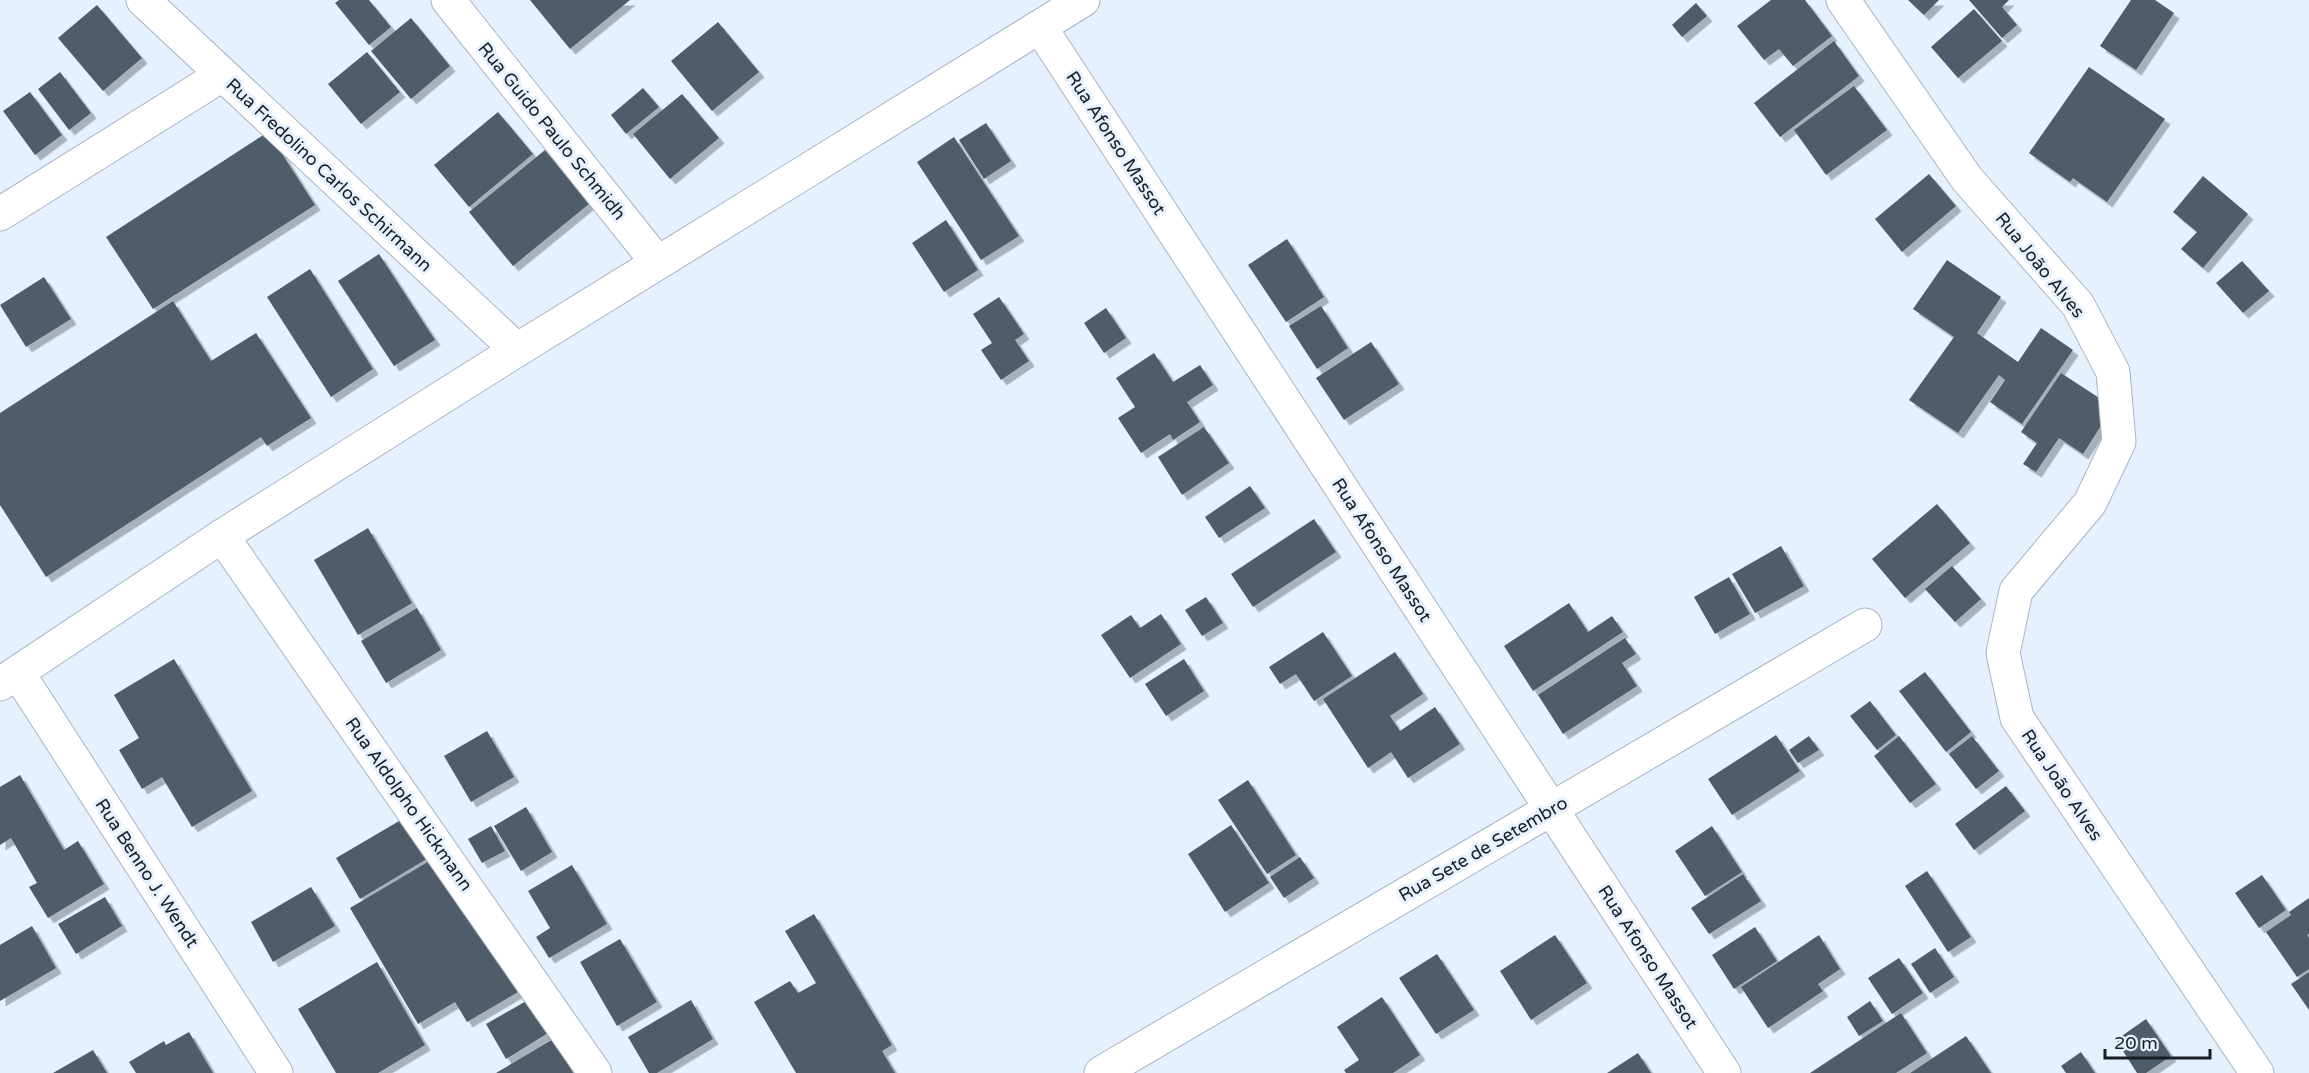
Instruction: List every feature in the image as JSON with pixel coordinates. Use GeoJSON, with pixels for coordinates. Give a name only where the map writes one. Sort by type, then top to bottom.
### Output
{"type":"FeatureCollection","features":[{"type":"Feature","properties":{"kind":"street","name":"Rua Fredolino Carlos Schirmann"},"geometry":{"type":"LineString","coordinates":[[143,0],[516,350]]}},
{"type":"Feature","properties":{"kind":"street","name":"Rua Guido Paulo Schmidh"},"geometry":{"type":"LineString","coordinates":[[448,0],[657,262]]}},
{"type":"Feature","properties":{"kind":"street"},"geometry":{"type":"LineString","coordinates":[[9,679],[222,536],[516,350],[1083,0]]}},
{"type":"Feature","properties":{"kind":"street","name":"Rua João Alves"},"geometry":{"type":"LineString","coordinates":[[1843,0],[1967,178],[2078,305],[2113,372],[2120,442],[2090,503],[2016,591],[2003,653],[2017,718],[2257,1073]]}},
{"type":"Feature","properties":{"kind":"street","name":"Rua Afonso Massot"},"geometry":{"type":"LineString","coordinates":[[1040,27],[1724,1073]]}},
{"type":"Feature","properties":{"kind":"street"},"geometry":{"type":"LineString","coordinates":[[0,214],[222,75]]}},
{"type":"Feature","properties":{"kind":"street","name":"Rua Aldolpho Hickmann"},"geometry":{"type":"LineString","coordinates":[[222,536],[595,1073]]}},
{"type":"Feature","properties":{"kind":"street","name":"Rua Sete de Setembro"},"geometry":{"type":"LineString","coordinates":[[1101,1073],[1865,625]]}},
{"type":"Feature","properties":{"kind":"street","name":"Rua Benno J. Wendt"},"geometry":{"type":"LineString","coordinates":[[9,679],[276,1073]]}},
{"type":"Feature","properties":{"kind":"building"},"geometry":{"type":"Polygon","coordinates":[[[339,0],[369,0],[391,27],[369,45],[335,3],[339,0]]]}},
{"type":"Feature","properties":{"kind":"building"},"geometry":{"type":"Polygon","coordinates":[[[530,0],[630,0],[570,49],[530,0]]]}},
{"type":"Feature","properties":{"kind":"building"},"geometry":{"type":"Polygon","coordinates":[[[1771,0],[1805,0],[1832,36],[1793,66],[1779,49],[1764,60],[1737,26],[1771,0]]]}},
{"type":"Feature","properties":{"kind":"building"},"geometry":{"type":"Polygon","coordinates":[[[1908,0],[1939,0],[1924,15],[1908,0]]]}},
{"type":"Feature","properties":{"kind":"building"},"geometry":{"type":"Polygon","coordinates":[[[1969,0],[2009,0],[2002,7],[2017,25],[2002,38],[1969,0]]]}},
{"type":"Feature","properties":{"kind":"building"},"geometry":{"type":"Polygon","coordinates":[[[2131,0],[2155,0],[2174,13],[2136,70],[2100,46],[2131,0]]]}},
{"type":"Feature","properties":{"kind":"building"},"geometry":{"type":"Polygon","coordinates":[[[1696,3],[1707,16],[1682,37],[1672,25],[1696,3]]]}},
{"type":"Feature","properties":{"kind":"building"},"geometry":{"type":"Polygon","coordinates":[[[97,5],[142,58],[103,91],[58,38],[97,5]]]}},
{"type":"Feature","properties":{"kind":"building"},"geometry":{"type":"Polygon","coordinates":[[[1974,9],[2002,41],[1958,78],[1931,47],[1974,9]]]}},
{"type":"Feature","properties":{"kind":"building"},"geometry":{"type":"Polygon","coordinates":[[[411,18],[450,66],[411,99],[371,51],[411,18]]]}},
{"type":"Feature","properties":{"kind":"building"},"geometry":{"type":"Polygon","coordinates":[[[718,22],[759,72],[712,111],[671,61],[718,22]]]}},
{"type":"Feature","properties":{"kind":"building"},"geometry":{"type":"Polygon","coordinates":[[[1834,41],[1859,76],[1780,137],[1754,103],[1834,41]]]}},
{"type":"Feature","properties":{"kind":"building"},"geometry":{"type":"Polygon","coordinates":[[[367,52],[400,92],[361,124],[328,84],[367,52]]]}},
{"type":"Feature","properties":{"kind":"building"},"geometry":{"type":"Polygon","coordinates":[[[2089,67],[2165,119],[2107,202],[2073,178],[2070,182],[2029,153],[2089,67]]]}},
{"type":"Feature","properties":{"kind":"building"},"geometry":{"type":"Polygon","coordinates":[[[60,72],[91,113],[69,130],[38,89],[60,72]]]}},
{"type":"Feature","properties":{"kind":"building"},"geometry":{"type":"Polygon","coordinates":[[[1854,86],[1887,130],[1826,175],[1794,130],[1854,86]]]}},
{"type":"Feature","properties":{"kind":"building"},"geometry":{"type":"Polygon","coordinates":[[[643,88],[659,107],[626,134],[611,115],[643,88]]]}},
{"type":"Feature","properties":{"kind":"building"},"geometry":{"type":"Polygon","coordinates":[[[30,92],[62,135],[35,155],[3,111],[30,92]]]}},
{"type":"Feature","properties":{"kind":"building"},"geometry":{"type":"Polygon","coordinates":[[[682,94],[719,138],[670,179],[633,134],[682,94]]]}},
{"type":"Feature","properties":{"kind":"building"},"geometry":{"type":"Polygon","coordinates":[[[498,112],[533,154],[469,207],[434,165],[498,112]]]}},
{"type":"Feature","properties":{"kind":"building"},"geometry":{"type":"Polygon","coordinates":[[[986,123],[1011,161],[984,179],[959,140],[986,123]]]}},
{"type":"Feature","properties":{"kind":"building"},"geometry":{"type":"Polygon","coordinates":[[[268,132],[315,205],[153,309],[106,237],[268,132]]]}},
{"type":"Feature","properties":{"kind":"building"},"geometry":{"type":"Polygon","coordinates":[[[954,137],[1019,236],[981,260],[917,162],[954,137]]]}},
{"type":"Feature","properties":{"kind":"building"},"geometry":{"type":"Polygon","coordinates":[[[545,150],[589,204],[513,266],[469,212],[545,150]]]}},
{"type":"Feature","properties":{"kind":"building"},"geometry":{"type":"Polygon","coordinates":[[[1929,174],[1956,206],[1902,252],[1875,219],[1929,174]]]}},
{"type":"Feature","properties":{"kind":"building"},"geometry":{"type":"Polygon","coordinates":[[[2203,176],[2248,214],[2203,268],[2181,249],[2197,232],[2173,212],[2203,176]]]}},
{"type":"Feature","properties":{"kind":"building"},"geometry":{"type":"Polygon","coordinates":[[[946,220],[978,270],[944,292],[912,243],[946,220]]]}},
{"type":"Feature","properties":{"kind":"building"},"geometry":{"type":"Polygon","coordinates":[[[1287,239],[1324,297],[1286,322],[1248,265],[1287,239]]]}},
{"type":"Feature","properties":{"kind":"building"},"geometry":{"type":"Polygon","coordinates":[[[379,254],[435,340],[394,366],[338,281],[379,254]]]}},
{"type":"Feature","properties":{"kind":"building"},"geometry":{"type":"Polygon","coordinates":[[[1947,260],[2001,297],[1977,333],[2018,362],[2041,328],[2073,350],[2022,424],[1990,402],[2005,380],[1999,375],[1958,433],[1909,400],[1954,337],[1913,309],[1947,260]]]}},
{"type":"Feature","properties":{"kind":"building"},"geometry":{"type":"Polygon","coordinates":[[[2242,261],[2269,291],[2243,313],[2216,283],[2242,261]]]}},
{"type":"Feature","properties":{"kind":"building"},"geometry":{"type":"Polygon","coordinates":[[[310,269],[373,369],[331,397],[267,297],[310,269]]]}},
{"type":"Feature","properties":{"kind":"building"},"geometry":{"type":"Polygon","coordinates":[[[44,277],[71,319],[26,347],[0,305],[44,277]]]}},
{"type":"Feature","properties":{"kind":"building"},"geometry":{"type":"Polygon","coordinates":[[[999,297],[1024,334],[1015,340],[1029,361],[1001,380],[981,350],[992,343],[973,314],[999,297]]]}},
{"type":"Feature","properties":{"kind":"building"},"geometry":{"type":"Polygon","coordinates":[[[173,301],[211,361],[256,333],[311,418],[267,446],[261,437],[46,577],[0,505],[0,413],[173,301]]]}},
{"type":"Feature","properties":{"kind":"building"},"geometry":{"type":"Polygon","coordinates":[[[1321,306],[1348,348],[1317,369],[1289,326],[1321,306]]]}},
{"type":"Feature","properties":{"kind":"building"},"geometry":{"type":"Polygon","coordinates":[[[1106,308],[1126,338],[1104,353],[1084,323],[1106,308]]]}},
{"type":"Feature","properties":{"kind":"building"},"geometry":{"type":"Polygon","coordinates":[[[1371,342],[1399,384],[1344,420],[1316,378],[1371,342]]]}},
{"type":"Feature","properties":{"kind":"building"},"geometry":{"type":"Polygon","coordinates":[[[1154,353],[1173,382],[1200,365],[1213,385],[1187,402],[1200,422],[1173,440],[1170,434],[1141,453],[1118,418],[1135,407],[1116,378],[1154,353]]]}},
{"type":"Feature","properties":{"kind":"building"},"geometry":{"type":"Polygon","coordinates":[[[2061,373],[2113,407],[2083,454],[2059,438],[2036,472],[2023,464],[2037,443],[2021,432],[2061,373]]]}},
{"type":"Feature","properties":{"kind":"building"},"geometry":{"type":"Polygon","coordinates":[[[1204,427],[1229,463],[1182,495],[1158,457],[1204,427]]]}},
{"type":"Feature","properties":{"kind":"building"},"geometry":{"type":"Polygon","coordinates":[[[1250,486],[1265,508],[1219,538],[1205,517],[1250,486]]]}},
{"type":"Feature","properties":{"kind":"building"},"geometry":{"type":"Polygon","coordinates":[[[1937,504],[1970,543],[1905,598],[1872,559],[1937,504]]]}},
{"type":"Feature","properties":{"kind":"building"},"geometry":{"type":"Polygon","coordinates":[[[1314,519],[1336,552],[1253,607],[1231,574],[1314,519]]]}},
{"type":"Feature","properties":{"kind":"building"},"geometry":{"type":"Polygon","coordinates":[[[368,528],[412,603],[358,635],[314,560],[368,528]]]}},
{"type":"Feature","properties":{"kind":"building"},"geometry":{"type":"Polygon","coordinates":[[[1781,546],[1804,586],[1755,613],[1732,574],[1781,546]]]}},
{"type":"Feature","properties":{"kind":"building"},"geometry":{"type":"Polygon","coordinates":[[[1952,566],[1981,599],[1955,622],[1925,589],[1952,566]]]}},
{"type":"Feature","properties":{"kind":"building"},"geometry":{"type":"Polygon","coordinates":[[[1729,577],[1750,614],[1715,634],[1694,597],[1729,577]]]}},
{"type":"Feature","properties":{"kind":"building"},"geometry":{"type":"Polygon","coordinates":[[[1206,597],[1223,623],[1202,636],[1185,610],[1206,597]]]}},
{"type":"Feature","properties":{"kind":"building"},"geometry":{"type":"Polygon","coordinates":[[[1569,603],[1588,632],[1612,616],[1623,632],[1533,691],[1504,646],[1569,603]]]}},
{"type":"Feature","properties":{"kind":"building"},"geometry":{"type":"Polygon","coordinates":[[[417,608],[441,650],[386,683],[361,641],[417,608]]]}},
{"type":"Feature","properties":{"kind":"building"},"geometry":{"type":"Polygon","coordinates":[[[1161,614],[1181,644],[1130,678],[1101,635],[1131,615],[1140,628],[1161,614]]]}},
{"type":"Feature","properties":{"kind":"building"},"geometry":{"type":"Polygon","coordinates":[[[1323,632],[1352,676],[1314,701],[1296,674],[1280,684],[1269,667],[1323,632]]]}},
{"type":"Feature","properties":{"kind":"building"},"geometry":{"type":"Polygon","coordinates":[[[1625,638],[1636,654],[1622,663],[1637,686],[1563,734],[1538,695],[1625,638]]]}},
{"type":"Feature","properties":{"kind":"building"},"geometry":{"type":"Polygon","coordinates":[[[1395,652],[1423,694],[1390,716],[1400,731],[1435,707],[1460,744],[1408,778],[1391,752],[1368,768],[1323,699],[1395,652]]]}},
{"type":"Feature","properties":{"kind":"building"},"geometry":{"type":"Polygon","coordinates":[[[174,659],[252,791],[192,827],[162,777],[142,789],[119,750],[139,738],[114,695],[174,659]]]}},
{"type":"Feature","properties":{"kind":"building"},"geometry":{"type":"Polygon","coordinates":[[[1184,659],[1204,691],[1166,716],[1145,684],[1184,659]]]}},
{"type":"Feature","properties":{"kind":"building"},"geometry":{"type":"Polygon","coordinates":[[[1925,672],[1971,732],[1946,752],[1899,691],[1925,672]]]}},
{"type":"Feature","properties":{"kind":"building"},"geometry":{"type":"Polygon","coordinates":[[[1870,701],[1896,735],[1877,750],[1850,716],[1870,701]]]}},
{"type":"Feature","properties":{"kind":"building"},"geometry":{"type":"Polygon","coordinates":[[[487,731],[514,777],[471,802],[444,756],[487,731]]]}},
{"type":"Feature","properties":{"kind":"building"},"geometry":{"type":"Polygon","coordinates":[[[1776,735],[1800,771],[1732,815],[1708,779],[1776,735]]]}},
{"type":"Feature","properties":{"kind":"building"},"geometry":{"type":"Polygon","coordinates":[[[1809,736],[1819,750],[1798,763],[1789,750],[1809,736]]]}},
{"type":"Feature","properties":{"kind":"building"},"geometry":{"type":"Polygon","coordinates":[[[1899,736],[1936,784],[1910,803],[1874,756],[1899,736]]]}},
{"type":"Feature","properties":{"kind":"building"},"geometry":{"type":"Polygon","coordinates":[[[1972,736],[1999,771],[1976,789],[1949,754],[1972,736]]]}},
{"type":"Feature","properties":{"kind":"building"},"geometry":{"type":"Polygon","coordinates":[[[20,775],[64,850],[78,841],[104,884],[48,918],[29,887],[37,883],[11,838],[0,845],[0,787],[20,775]]]}},
{"type":"Feature","properties":{"kind":"building"},"geometry":{"type":"Polygon","coordinates":[[[1248,780],[1296,855],[1267,874],[1218,800],[1248,780]]]}},
{"type":"Feature","properties":{"kind":"building"},"geometry":{"type":"Polygon","coordinates":[[[2006,786],[2025,811],[1974,850],[1955,824],[2006,786]]]}},
{"type":"Feature","properties":{"kind":"building"},"geometry":{"type":"Polygon","coordinates":[[[526,807],[552,852],[521,871],[494,826],[526,807]]]}},
{"type":"Feature","properties":{"kind":"building"},"geometry":{"type":"Polygon","coordinates":[[[406,817],[430,857],[360,899],[336,858],[406,817]]]}},
{"type":"Feature","properties":{"kind":"building"},"geometry":{"type":"Polygon","coordinates":[[[1231,825],[1269,883],[1225,912],[1188,854],[1231,825]]]}},
{"type":"Feature","properties":{"kind":"building"},"geometry":{"type":"Polygon","coordinates":[[[491,826],[505,851],[482,863],[468,839],[491,826]]]}},
{"type":"Feature","properties":{"kind":"building"},"geometry":{"type":"Polygon","coordinates":[[[1712,826],[1742,872],[1705,896],[1675,851],[1712,826]]]}},
{"type":"Feature","properties":{"kind":"building"},"geometry":{"type":"Polygon","coordinates":[[[1300,857],[1314,878],[1284,898],[1270,877],[1300,857]]]}},
{"type":"Feature","properties":{"kind":"building"},"geometry":{"type":"Polygon","coordinates":[[[431,860],[458,905],[465,901],[518,992],[467,1022],[455,1002],[418,1024],[350,908],[431,860]]]}},
{"type":"Feature","properties":{"kind":"building"},"geometry":{"type":"Polygon","coordinates":[[[572,865],[607,924],[549,958],[536,937],[550,928],[528,891],[572,865]]]}},
{"type":"Feature","properties":{"kind":"building"},"geometry":{"type":"Polygon","coordinates":[[[1927,871],[1971,937],[1948,952],[1905,886],[1927,871]]]}},
{"type":"Feature","properties":{"kind":"building"},"geometry":{"type":"Polygon","coordinates":[[[1743,874],[1761,901],[1709,934],[1691,908],[1743,874]]]}},
{"type":"Feature","properties":{"kind":"building"},"geometry":{"type":"Polygon","coordinates":[[[2262,875],[2286,910],[2259,928],[2235,893],[2262,875]]]}},
{"type":"Feature","properties":{"kind":"building"},"geometry":{"type":"Polygon","coordinates":[[[311,887],[335,926],[273,962],[251,922],[311,887]]]}},
{"type":"Feature","properties":{"kind":"building"},"geometry":{"type":"Polygon","coordinates":[[[105,897],[122,926],[76,954],[58,924],[105,897]]]}},
{"type":"Feature","properties":{"kind":"building"},"geometry":{"type":"Polygon","coordinates":[[[2309,898],[2309,934],[2307,935],[2309,938],[2309,969],[2297,977],[2266,932],[2291,915],[2289,912],[2309,898]]]}},
{"type":"Feature","properties":{"kind":"building"},"geometry":{"type":"Polygon","coordinates":[[[814,914],[892,1045],[882,1051],[895,1073],[796,1073],[754,1002],[790,981],[798,993],[816,983],[785,931],[814,914]]]}},
{"type":"Feature","properties":{"kind":"building"},"geometry":{"type":"Polygon","coordinates":[[[32,926],[56,968],[0,1001],[0,945],[32,926]]]}},
{"type":"Feature","properties":{"kind":"building"},"geometry":{"type":"Polygon","coordinates":[[[1755,927],[1777,961],[1734,989],[1712,955],[1755,927]]]}},
{"type":"Feature","properties":{"kind":"building"},"geometry":{"type":"Polygon","coordinates":[[[1555,935],[1587,983],[1531,1020],[1500,971],[1555,935]]]}},
{"type":"Feature","properties":{"kind":"building"},"geometry":{"type":"Polygon","coordinates":[[[1819,935],[1840,969],[1818,984],[1823,991],[1768,1028],[1741,987],[1819,935]]]}},
{"type":"Feature","properties":{"kind":"building"},"geometry":{"type":"Polygon","coordinates":[[[620,939],[657,1002],[617,1026],[580,962],[620,939]]]}},
{"type":"Feature","properties":{"kind":"building"},"geometry":{"type":"Polygon","coordinates":[[[1935,948],[1954,977],[1930,993],[1911,964],[1935,948]]]}},
{"type":"Feature","properties":{"kind":"building"},"geometry":{"type":"Polygon","coordinates":[[[1437,954],[1474,1010],[1436,1034],[1399,978],[1437,954]]]}},
{"type":"Feature","properties":{"kind":"building"},"geometry":{"type":"Polygon","coordinates":[[[1899,958],[1923,993],[1892,1014],[1868,978],[1899,958]]]}},
{"type":"Feature","properties":{"kind":"building"},"geometry":{"type":"Polygon","coordinates":[[[377,962],[425,1045],[378,1073],[336,1073],[298,1009],[377,962]]]}},
{"type":"Feature","properties":{"kind":"building"},"geometry":{"type":"Polygon","coordinates":[[[2309,972],[2309,1010],[2291,984],[2309,972]]]}},
{"type":"Feature","properties":{"kind":"building"},"geometry":{"type":"Polygon","coordinates":[[[1382,997],[1420,1055],[1393,1073],[1346,1073],[1344,1070],[1359,1060],[1337,1027],[1382,997]]]}},
{"type":"Feature","properties":{"kind":"building"},"geometry":{"type":"Polygon","coordinates":[[[528,1000],[548,1033],[506,1059],[486,1024],[528,1000]]]}},
{"type":"Feature","properties":{"kind":"building"},"geometry":{"type":"Polygon","coordinates":[[[691,1000],[713,1039],[657,1073],[649,1073],[628,1037],[691,1000]]]}},
{"type":"Feature","properties":{"kind":"building"},"geometry":{"type":"Polygon","coordinates":[[[1870,1001],[1883,1021],[1859,1036],[1847,1017],[1870,1001]]]}},
{"type":"Feature","properties":{"kind":"building"},"geometry":{"type":"Polygon","coordinates":[[[1901,1013],[1927,1053],[1896,1073],[1810,1073],[1901,1013]]]}},
{"type":"Feature","properties":{"kind":"building"},"geometry":{"type":"Polygon","coordinates":[[[2146,1019],[2171,1056],[2146,1073],[2137,1073],[2116,1040],[2146,1019]]]}},
{"type":"Feature","properties":{"kind":"building"},"geometry":{"type":"Polygon","coordinates":[[[189,1032],[213,1073],[136,1073],[129,1062],[164,1041],[166,1045],[189,1032]]]}},
{"type":"Feature","properties":{"kind":"building"},"geometry":{"type":"Polygon","coordinates":[[[1966,1036],[1991,1073],[1910,1073],[1966,1036]]]}},
{"type":"Feature","properties":{"kind":"building"},"geometry":{"type":"Polygon","coordinates":[[[553,1039],[573,1073],[496,1073],[553,1039]]]}},
{"type":"Feature","properties":{"kind":"building"},"geometry":{"type":"Polygon","coordinates":[[[93,1050],[107,1073],[53,1073],[93,1050]]]}},
{"type":"Feature","properties":{"kind":"building"},"geometry":{"type":"Polygon","coordinates":[[[2081,1052],[2095,1073],[2066,1073],[2061,1066],[2081,1052]]]}},
{"type":"Feature","properties":{"kind":"building"},"geometry":{"type":"Polygon","coordinates":[[[1638,1053],[1651,1073],[1607,1073],[1638,1053]]]}}]}
